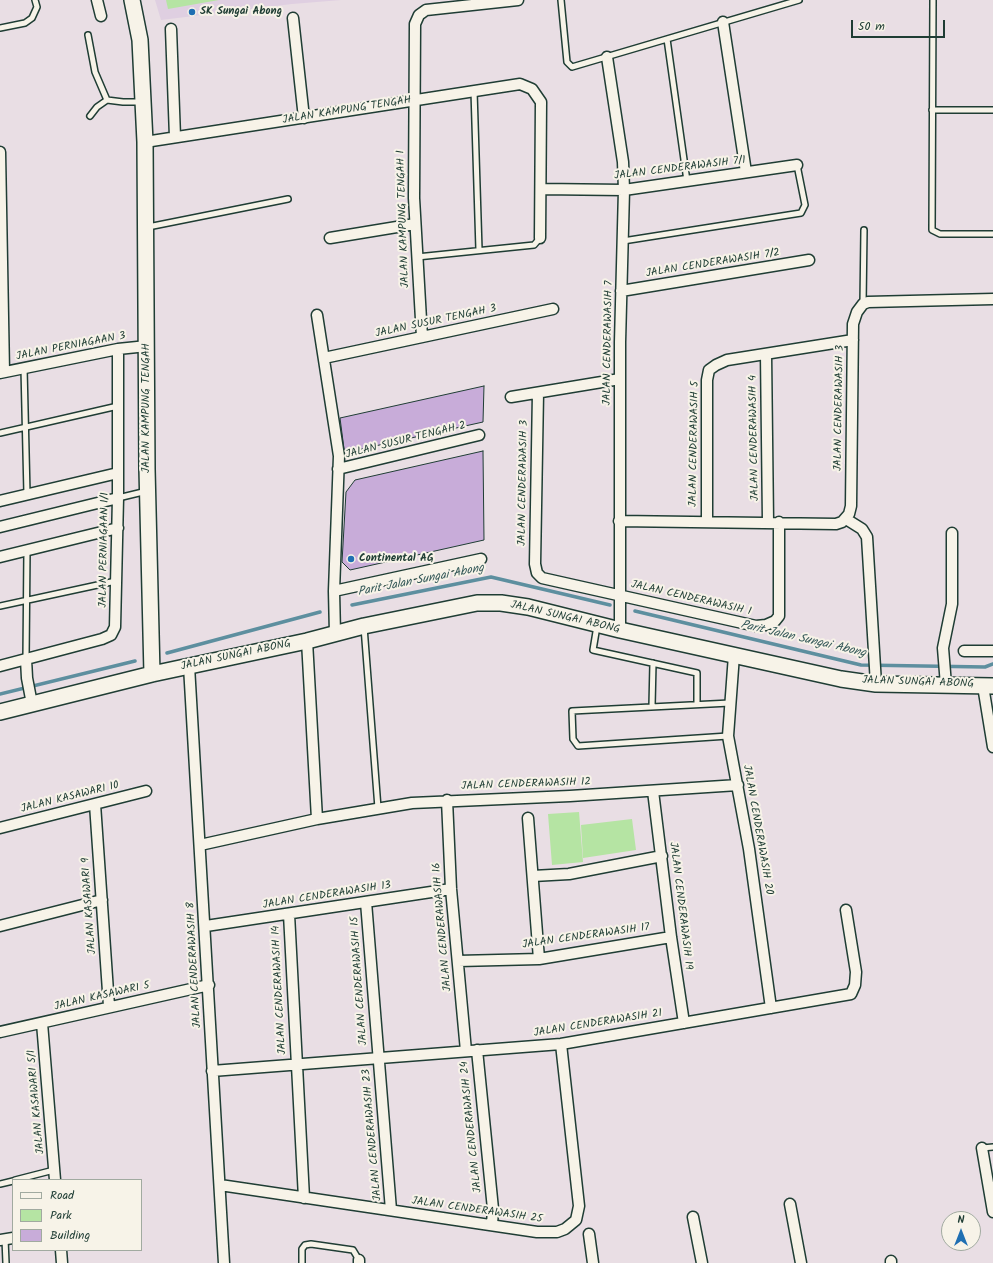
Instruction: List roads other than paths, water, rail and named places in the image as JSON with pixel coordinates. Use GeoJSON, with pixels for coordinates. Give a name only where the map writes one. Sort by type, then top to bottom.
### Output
{"type":"FeatureCollection","features":[{"type":"Feature","properties":{"kind":"street"},"geometry":{"type":"LineString","coordinates":[[97,0],[101,16]]}},
{"type":"Feature","properties":{"kind":"street","name":"JALAN KAMPUNG TENGAH"},"geometry":{"type":"LineString","coordinates":[[132,0],[140,40],[145,142],[148,491],[152,674]]}},
{"type":"Feature","properties":{"kind":"street","name":"JALAN KAMPUNG TENGAH 1"},"geometry":{"type":"LineString","coordinates":[[422,337],[415,224],[415,24],[419,15],[426,10],[518,0]]}},
{"type":"Feature","properties":{"kind":"street"},"geometry":{"type":"LineString","coordinates":[[293,18],[304,118]]}},
{"type":"Feature","properties":{"kind":"street"},"geometry":{"type":"LineString","coordinates":[[723,22],[746,172]]}},
{"type":"Feature","properties":{"kind":"street"},"geometry":{"type":"LineString","coordinates":[[171,29],[174,137]]}},
{"type":"Feature","properties":{"kind":"street","name":"JALAN CENDERAWASIH 7"},"geometry":{"type":"LineString","coordinates":[[607,57],[623,162],[624,190],[620,379],[620,630]]}},
{"type":"Feature","properties":{"kind":"street","name":"JALAN KAMPUNG TENGAH"},"geometry":{"type":"LineString","coordinates":[[145,142],[520,84],[532,89],[541,102],[541,189]]}},
{"type":"Feature","properties":{"kind":"street"},"geometry":{"type":"LineString","coordinates":[[0,152],[2,372]]}},
{"type":"Feature","properties":{"kind":"street","name":"JALAN CENDERAWASIH 7/1"},"geometry":{"type":"LineString","coordinates":[[541,189],[624,190],[797,165]]}},
{"type":"Feature","properties":{"kind":"street"},"geometry":{"type":"LineString","coordinates":[[540,238],[541,189]]}},
{"type":"Feature","properties":{"kind":"street"},"geometry":{"type":"LineString","coordinates":[[330,238],[415,224]]}},
{"type":"Feature","properties":{"kind":"street","name":"JALAN CENDERAWASIH 7/2"},"geometry":{"type":"LineString","coordinates":[[621,291],[809,260]]}},
{"type":"Feature","properties":{"kind":"street"},"geometry":{"type":"LineString","coordinates":[[866,303],[993,299]]}},
{"type":"Feature","properties":{"kind":"street","name":"JALAN CENDERAWASIH 3"},"geometry":{"type":"LineString","coordinates":[[846,519],[851,506],[853,324],[857,312],[866,303]]}},
{"type":"Feature","properties":{"kind":"street","name":"JALAN SUSUR TENGAH 3"},"geometry":{"type":"LineString","coordinates":[[324,358],[553,309]]}},
{"type":"Feature","properties":{"kind":"street"},"geometry":{"type":"LineString","coordinates":[[317,315],[338,456],[334,591],[335,634]]}},
{"type":"Feature","properties":{"kind":"street","name":"JALAN CENDERAWASIH 5"},"geometry":{"type":"LineString","coordinates":[[707,521],[707,380],[709,370],[727,360],[853,340]]}},
{"type":"Feature","properties":{"kind":"street","name":"JALAN PERNIAGAAN 3"},"geometry":{"type":"LineString","coordinates":[[2,372],[118,348],[147,346]]}},
{"type":"Feature","properties":{"kind":"street","name":"JALAN PERNIAGAAN 1/1"},"geometry":{"type":"LineString","coordinates":[[0,666],[102,639],[111,635],[115,627],[118,528],[118,348]]}},
{"type":"Feature","properties":{"kind":"street","name":"JALAN CENDERAWASIH 4"},"geometry":{"type":"LineString","coordinates":[[766,354],[768,522]]}},
{"type":"Feature","properties":{"kind":"street"},"geometry":{"type":"LineString","coordinates":[[511,397],[620,379]]}},
{"type":"Feature","properties":{"kind":"street","name":"JALAN CENDERAWASIH 3"},"geometry":{"type":"LineString","coordinates":[[537,573],[535,564],[538,393]]}},
{"type":"Feature","properties":{"kind":"street","name":"JALAN SUSUR TENGAH 2"},"geometry":{"type":"LineString","coordinates":[[338,469],[479,435]]}},
{"type":"Feature","properties":{"kind":"street"},"geometry":{"type":"LineString","coordinates":[[0,500],[118,473]]}},
{"type":"Feature","properties":{"kind":"street"},"geometry":{"type":"LineString","coordinates":[[0,527],[118,498]]}},
{"type":"Feature","properties":{"kind":"street"},"geometry":{"type":"LineString","coordinates":[[620,521],[779,522],[836,524],[846,519],[862,528],[867,537],[876,684]]}},
{"type":"Feature","properties":{"kind":"street","name":"JALAN CENDERAWASIH 1"},"geometry":{"type":"LineString","coordinates":[[537,573],[542,578],[550,581],[756,626],[766,625],[775,621],[779,616],[779,522]]}},
{"type":"Feature","properties":{"kind":"street"},"geometry":{"type":"LineString","coordinates":[[0,557],[118,528]]}},
{"type":"Feature","properties":{"kind":"street"},"geometry":{"type":"LineString","coordinates":[[946,685],[943,662],[944,640],[952,604],[952,534]]}},
{"type":"Feature","properties":{"kind":"street"},"geometry":{"type":"LineString","coordinates":[[334,591],[481,559]]}},
{"type":"Feature","properties":{"kind":"street","name":"JALAN SUNGAI ABONG"},"geometry":{"type":"LineString","coordinates":[[0,712],[152,674],[307,641],[364,626],[477,604],[501,603],[528,607],[597,625],[841,679],[876,684],[988,686]]}},
{"type":"Feature","properties":{"kind":"street"},"geometry":{"type":"LineString","coordinates":[[307,641],[318,819]]}},
{"type":"Feature","properties":{"kind":"street"},"geometry":{"type":"LineString","coordinates":[[964,651],[993,651]]}},
{"type":"Feature","properties":{"kind":"street","name":"JALAN CENDERAWASIH 20"},"geometry":{"type":"LineString","coordinates":[[734,655],[728,736],[749,849],[771,1008]]}},
{"type":"Feature","properties":{"kind":"street"},"geometry":{"type":"LineString","coordinates":[[26,659],[27,678],[32,704]]}},
{"type":"Feature","properties":{"kind":"street","name":"JALAN CENDERAWASIH 8"},"geometry":{"type":"LineString","coordinates":[[189,666],[206,926],[212,1071],[224,1263]]}},
{"type":"Feature","properties":{"kind":"street"},"geometry":{"type":"LineString","coordinates":[[988,686],[993,747]]}},
{"type":"Feature","properties":{"kind":"street","name":"JALAN CENDERAWASIH 12"},"geometry":{"type":"LineString","coordinates":[[200,845],[318,819],[378,808],[447,800],[653,791],[738,785]]}},
{"type":"Feature","properties":{"kind":"street","name":"JALAN KASAWARI 10"},"geometry":{"type":"LineString","coordinates":[[0,828],[146,791]]}},
{"type":"Feature","properties":{"kind":"street","name":"JALAN CENDERAWASIH 19"},"geometry":{"type":"LineString","coordinates":[[653,791],[662,856],[670,937],[684,1023]]}},
{"type":"Feature","properties":{"kind":"street","name":"JALAN CENDERAWASIH 16"},"geometry":{"type":"LineString","coordinates":[[447,800],[451,889],[466,1051]]}},
{"type":"Feature","properties":{"kind":"street","name":"JALAN KASAWARI 9"},"geometry":{"type":"LineString","coordinates":[[94,804],[109,1006]]}},
{"type":"Feature","properties":{"kind":"street"},"geometry":{"type":"LineString","coordinates":[[528,818],[539,958]]}},
{"type":"Feature","properties":{"kind":"street"},"geometry":{"type":"LineString","coordinates":[[533,876],[569,874],[662,856]]}},
{"type":"Feature","properties":{"kind":"street","name":"JALAN CENDERAWASIH 13"},"geometry":{"type":"LineString","coordinates":[[206,926],[451,889]]}},
{"type":"Feature","properties":{"kind":"street"},"geometry":{"type":"LineString","coordinates":[[0,926],[102,900]]}},
{"type":"Feature","properties":{"kind":"street","name":"JALAN CENDERAWASIH 15"},"geometry":{"type":"LineString","coordinates":[[366,902],[378,1058]]}},
{"type":"Feature","properties":{"kind":"street","name":"JALAN CENDERAWASIH 21"},"geometry":{"type":"LineString","coordinates":[[212,1071],[561,1044],[851,994],[855,985],[856,972],[846,910]]}},
{"type":"Feature","properties":{"kind":"street","name":"JALAN CENDERAWASIH 14"},"geometry":{"type":"LineString","coordinates":[[288,914],[304,1198]]}},
{"type":"Feature","properties":{"kind":"street","name":"JALAN CENDERAWASIH 17"},"geometry":{"type":"LineString","coordinates":[[458,961],[539,958],[670,937]]}},
{"type":"Feature","properties":{"kind":"street","name":"JALAN KASAWARI 5"},"geometry":{"type":"LineString","coordinates":[[0,1032],[109,1006],[209,985]]}},
{"type":"Feature","properties":{"kind":"street","name":"JALAN KASAWARI 5/1"},"geometry":{"type":"LineString","coordinates":[[42,1023],[55,1175]]}},
{"type":"Feature","properties":{"kind":"street","name":"JALAN CENDERAWASIH 25"},"geometry":{"type":"LineString","coordinates":[[220,1185],[537,1232],[557,1232],[570,1226],[578,1215],[578,1193],[561,1044]]}},
{"type":"Feature","properties":{"kind":"street","name":"JALAN CENDERAWASIH 24"},"geometry":{"type":"LineString","coordinates":[[477,1050],[493,1209],[492,1225]]}},
{"type":"Feature","properties":{"kind":"street","name":"JALAN CENDERAWASIH 23"},"geometry":{"type":"LineString","coordinates":[[378,1058],[391,1210]]}},
{"type":"Feature","properties":{"kind":"street"},"geometry":{"type":"LineString","coordinates":[[982,1148],[993,1212]]}},
{"type":"Feature","properties":{"kind":"street"},"geometry":{"type":"LineString","coordinates":[[790,1204],[801,1263]]}},
{"type":"Feature","properties":{"kind":"street"},"geometry":{"type":"LineString","coordinates":[[693,1217],[702,1263]]}},
{"type":"Feature","properties":{"kind":"street"},"geometry":{"type":"LineString","coordinates":[[589,1234],[593,1263]]}},
{"type":"Feature","properties":{"kind":"street"},"geometry":{"type":"LineString","coordinates":[[61,1251],[62,1263]]}},
{"type":"Feature","properties":{"kind":"lane"},"geometry":{"type":"LineString","coordinates":[[0,28],[25,23],[32,18],[37,7],[35,0]]}},
{"type":"Feature","properties":{"kind":"lane"},"geometry":{"type":"LineString","coordinates":[[561,0],[568,65],[575,67],[798,0]]}},
{"type":"Feature","properties":{"kind":"lane"},"geometry":{"type":"LineString","coordinates":[[933,0],[932,230],[940,234],[993,234]]}},
{"type":"Feature","properties":{"kind":"lane"},"geometry":{"type":"LineString","coordinates":[[88,35],[95,72],[107,100]]}},
{"type":"Feature","properties":{"kind":"lane"},"geometry":{"type":"LineString","coordinates":[[667,39],[687,181]]}},
{"type":"Feature","properties":{"kind":"lane"},"geometry":{"type":"LineString","coordinates":[[474,91],[479,250]]}},
{"type":"Feature","properties":{"kind":"lane"},"geometry":{"type":"LineString","coordinates":[[90,116],[97,107],[107,100],[142,102]]}},
{"type":"Feature","properties":{"kind":"lane"},"geometry":{"type":"LineString","coordinates":[[932,110],[993,110]]}},
{"type":"Feature","properties":{"kind":"lane"},"geometry":{"type":"LineString","coordinates":[[623,241],[801,213],[804,204],[797,165]]}},
{"type":"Feature","properties":{"kind":"lane"},"geometry":{"type":"LineString","coordinates":[[145,227],[288,199]]}},
{"type":"Feature","properties":{"kind":"lane"},"geometry":{"type":"LineString","coordinates":[[864,230],[866,303]]}},
{"type":"Feature","properties":{"kind":"lane"},"geometry":{"type":"LineString","coordinates":[[416,257],[534,244],[540,238]]}},
{"type":"Feature","properties":{"kind":"lane"},"geometry":{"type":"LineString","coordinates":[[24,368],[27,494]]}},
{"type":"Feature","properties":{"kind":"lane"},"geometry":{"type":"LineString","coordinates":[[0,433],[118,406]]}},
{"type":"Feature","properties":{"kind":"lane"},"geometry":{"type":"LineString","coordinates":[[118,498],[148,491]]}},
{"type":"Feature","properties":{"kind":"lane"},"geometry":{"type":"LineString","coordinates":[[26,659],[27,550]]}},
{"type":"Feature","properties":{"kind":"lane"},"geometry":{"type":"LineString","coordinates":[[0,606],[27,599],[117,581]]}},
{"type":"Feature","properties":{"kind":"lane"},"geometry":{"type":"LineString","coordinates":[[597,625],[593,650],[697,673],[697,703]]}},
{"type":"Feature","properties":{"kind":"lane"},"geometry":{"type":"LineString","coordinates":[[364,626],[378,808]]}},
{"type":"Feature","properties":{"kind":"lane"},"geometry":{"type":"LineString","coordinates":[[652,706],[653,663]]}},
{"type":"Feature","properties":{"kind":"lane"},"geometry":{"type":"LineString","coordinates":[[728,736],[578,746],[575,743],[572,711],[730,702]]}},
{"type":"Feature","properties":{"kind":"lane"},"geometry":{"type":"LineString","coordinates":[[982,1148],[993,1146]]}},
{"type":"Feature","properties":{"kind":"lane"},"geometry":{"type":"LineString","coordinates":[[22,1179],[55,1175]]}},
{"type":"Feature","properties":{"kind":"lane"},"geometry":{"type":"LineString","coordinates":[[0,1184],[12,1181]]}},
{"type":"Feature","properties":{"kind":"lane"},"geometry":{"type":"LineString","coordinates":[[6,1239],[6,1263]]}},
{"type":"Feature","properties":{"kind":"lane"},"geometry":{"type":"LineString","coordinates":[[302,1263],[302,1249],[305,1245],[311,1244],[353,1250],[359,1262]]}},
{"type":"Feature","properties":{"kind":"waterway","name":"Parit Jalan Sungai Abong"},"geometry":{"type":"LineString","coordinates":[[352,605],[491,577],[610,605]]}},
{"type":"Feature","properties":{"kind":"waterway","name":"Parit Jalan Sungai Abong"},"geometry":{"type":"LineString","coordinates":[[635,611],[861,665],[985,667],[993,664]]}},
{"type":"Feature","properties":{"kind":"waterway","name":"Parit Jalan Sungai Abong"},"geometry":{"type":"LineString","coordinates":[[167,653],[320,612]]}},
{"type":"Feature","properties":{"kind":"waterway","name":"Parit Jalan Sungai Abong"},"geometry":{"type":"LineString","coordinates":[[0,694],[135,661]]}},
{"type":"Feature","properties":{"kind":"place","name":"SK Sungai Abong"},"geometry":{"type":"Point","coordinates":[192,12]}},
{"type":"Feature","properties":{"kind":"place","name":"Continental AG"},"geometry":{"type":"Point","coordinates":[351,559]}}]}
